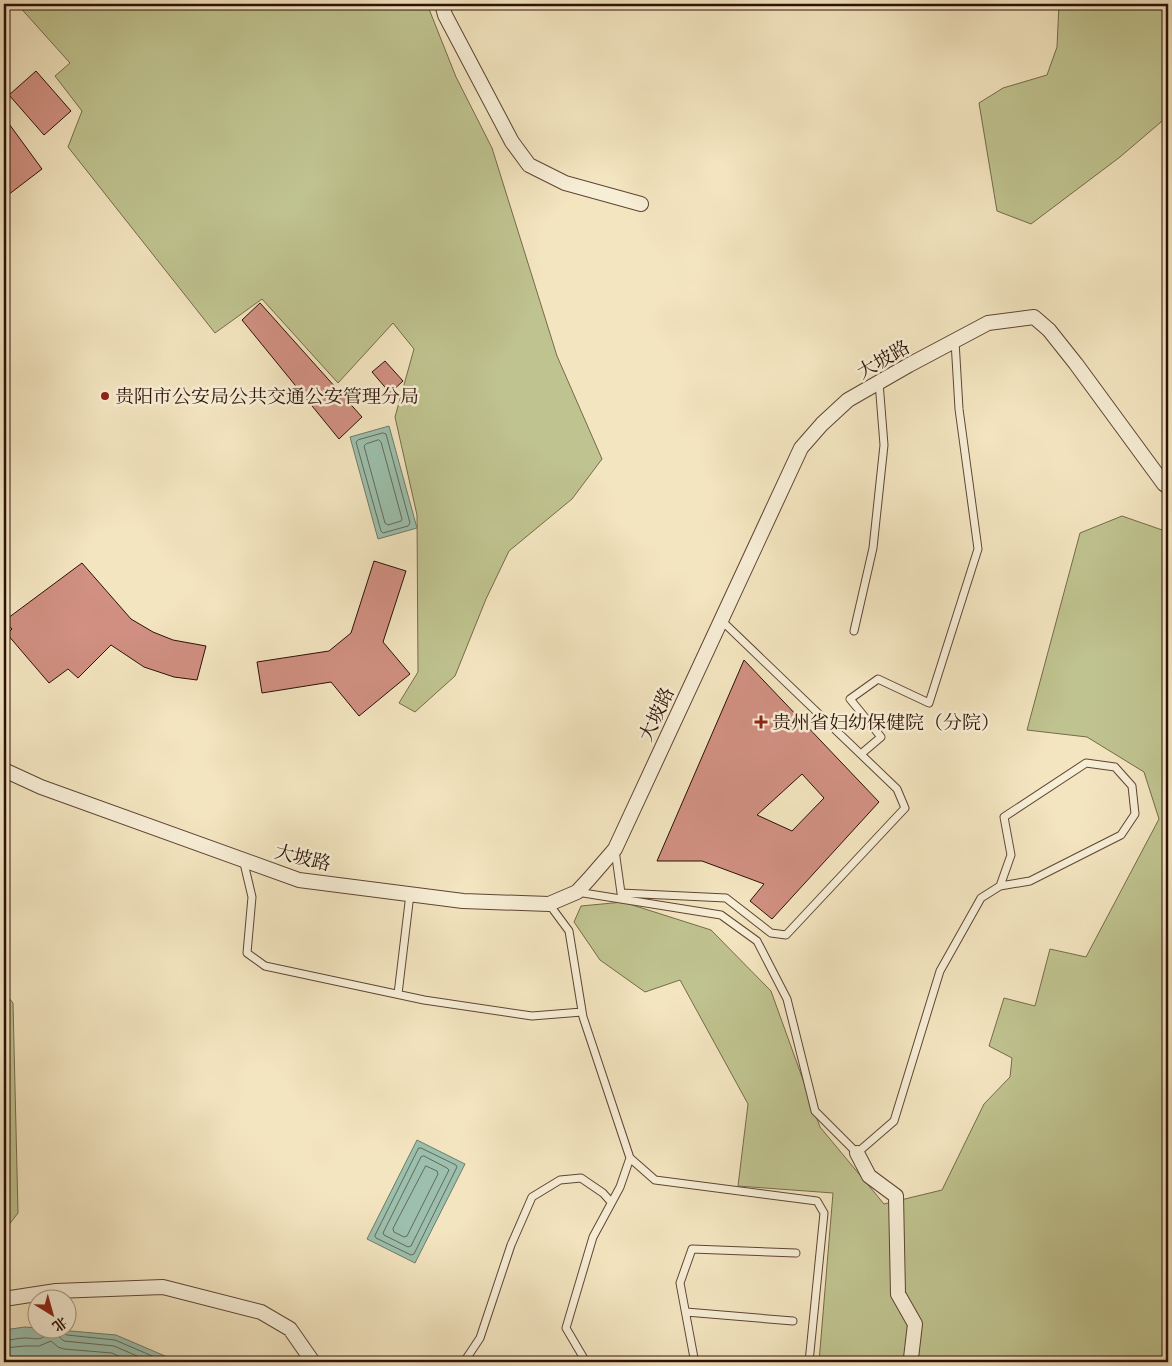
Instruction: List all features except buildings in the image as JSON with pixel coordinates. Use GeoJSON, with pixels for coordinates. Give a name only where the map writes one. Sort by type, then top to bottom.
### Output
{"type":"FeatureCollection","features":[{"type":"Feature","properties":{"kind":"street"},"geometry":{"type":"LineString","coordinates":[[442,4],[445,16],[512,142],[530,165],[565,183],[641,204]]}},
{"type":"Feature","properties":{"kind":"street","name":"大坡路"},"geometry":{"type":"LineString","coordinates":[[4,770],[41,787],[300,880],[463,901],[549,904],[577,892],[615,849],[801,448],[822,424],[848,400],[988,323],[1034,317],[1049,330],[1168,487]]}},
{"type":"Feature","properties":{"kind":"street"},"geometry":{"type":"LineString","coordinates":[[857,1153],[869,1176],[896,1196],[898,1294],[915,1324],[911,1358],[915,1362]]}},
{"type":"Feature","properties":{"kind":"street"},"geometry":{"type":"LineString","coordinates":[[4,1299],[56,1291],[164,1287],[261,1312],[290,1329],[313,1362]]}},
{"type":"Feature","properties":{"kind":"lane"},"geometry":{"type":"LineString","coordinates":[[861,754],[881,737],[850,699],[878,679],[929,703],[978,548],[959,409],[955,340]]}},
{"type":"Feature","properties":{"kind":"lane"},"geometry":{"type":"LineString","coordinates":[[854,631],[873,548],[884,445],[880,382]]}},
{"type":"Feature","properties":{"kind":"lane"},"geometry":{"type":"LineString","coordinates":[[615,849],[620,893],[726,898],[771,934],[786,935],[905,808],[898,789],[721,620]]}},
{"type":"Feature","properties":{"kind":"lane"},"geometry":{"type":"LineString","coordinates":[[577,892],[721,915],[757,941],[787,999],[815,1111],[857,1153],[894,1121],[940,971],[982,898],[1000,886],[1030,881],[1122,835],[1135,814],[1132,786],[1115,767],[1086,762],[1004,817],[1011,855],[1000,886]]}},
{"type":"Feature","properties":{"kind":"lane"},"geometry":{"type":"LineString","coordinates":[[243,859],[252,897],[247,953],[265,966],[424,1000],[532,1016],[582,1012]]}},
{"type":"Feature","properties":{"kind":"lane"},"geometry":{"type":"LineString","coordinates":[[398,994],[410,894]]}},
{"type":"Feature","properties":{"kind":"lane"},"geometry":{"type":"LineString","coordinates":[[549,904],[569,931],[582,1012],[630,1158],[655,1180],[817,1201],[824,1213],[809,1362]]}},
{"type":"Feature","properties":{"kind":"lane"},"geometry":{"type":"LineString","coordinates":[[586,1362],[566,1328],[593,1237],[620,1187],[630,1158]]}},
{"type":"Feature","properties":{"kind":"lane"},"geometry":{"type":"LineString","coordinates":[[464,1362],[480,1338],[511,1245],[532,1197],[560,1180],[581,1178],[611,1202]]}},
{"type":"Feature","properties":{"kind":"lane"},"geometry":{"type":"LineString","coordinates":[[697,1362],[694,1358],[680,1283],[692,1249],[796,1252]]}},
{"type":"Feature","properties":{"kind":"lane"},"geometry":{"type":"LineString","coordinates":[[686,1312],[793,1321]]}},
{"type":"Feature","properties":{"kind":"shaded area"},"geometry":{"type":"Polygon","coordinates":[[[17,4],[427,4],[456,77],[492,148],[557,356],[602,459],[572,499],[509,551],[486,599],[455,676],[415,712],[399,703],[418,672],[417,515],[395,417],[414,349],[393,323],[338,383],[262,299],[215,333],[68,147],[82,111],[55,76],[70,63],[17,4]]]}},
{"type":"Feature","properties":{"kind":"shaded area"},"geometry":{"type":"Polygon","coordinates":[[[1059,4],[1168,4],[1168,116],[1120,157],[1031,224],[997,211],[979,103],[1003,88],[1047,75],[1057,47],[1059,4]]]}},
{"type":"Feature","properties":{"kind":"shaded area"},"geometry":{"type":"Polygon","coordinates":[[[1122,516],[1168,532],[1168,1362],[819,1362],[833,1193],[738,1186],[748,1104],[680,980],[645,992],[600,960],[574,922],[581,906],[623,902],[711,930],[771,991],[820,1127],[884,1204],[942,1190],[984,1104],[1010,1077],[1012,1058],[989,1046],[1004,998],[1035,1006],[1050,949],[1086,957],[1159,819],[1144,772],[1087,737],[1027,730],[1080,533],[1122,516]]]}},
{"type":"Feature","properties":{"kind":"shaded area"},"geometry":{"type":"Polygon","coordinates":[[[4,992],[13,1003],[18,1213],[4,1231],[4,992]]]}},
{"type":"Feature","properties":{"kind":"water"},"geometry":{"type":"Polygon","coordinates":[[[389,426],[417,528],[378,539],[350,437],[389,426]]]}},
{"type":"Feature","properties":{"kind":"water"},"geometry":{"type":"Polygon","coordinates":[[[417,1140],[465,1164],[415,1263],[367,1239],[417,1140]]]}},
{"type":"Feature","properties":{"kind":"water"},"geometry":{"type":"Polygon","coordinates":[[[28,1327],[28,1338],[78,1338],[78,1332],[116,1335],[179,1362],[4,1362],[4,1330],[28,1327]]]}},
{"type":"Feature","properties":{"kind":"place","name":"贵阳市公安局公共交通公安管理分局"},"geometry":{"type":"Point","coordinates":[105,396]}},
{"type":"Feature","properties":{"kind":"place","name":"贵州省妇幼保健院（分院）"},"geometry":{"type":"Point","coordinates":[761,722]}}]}
